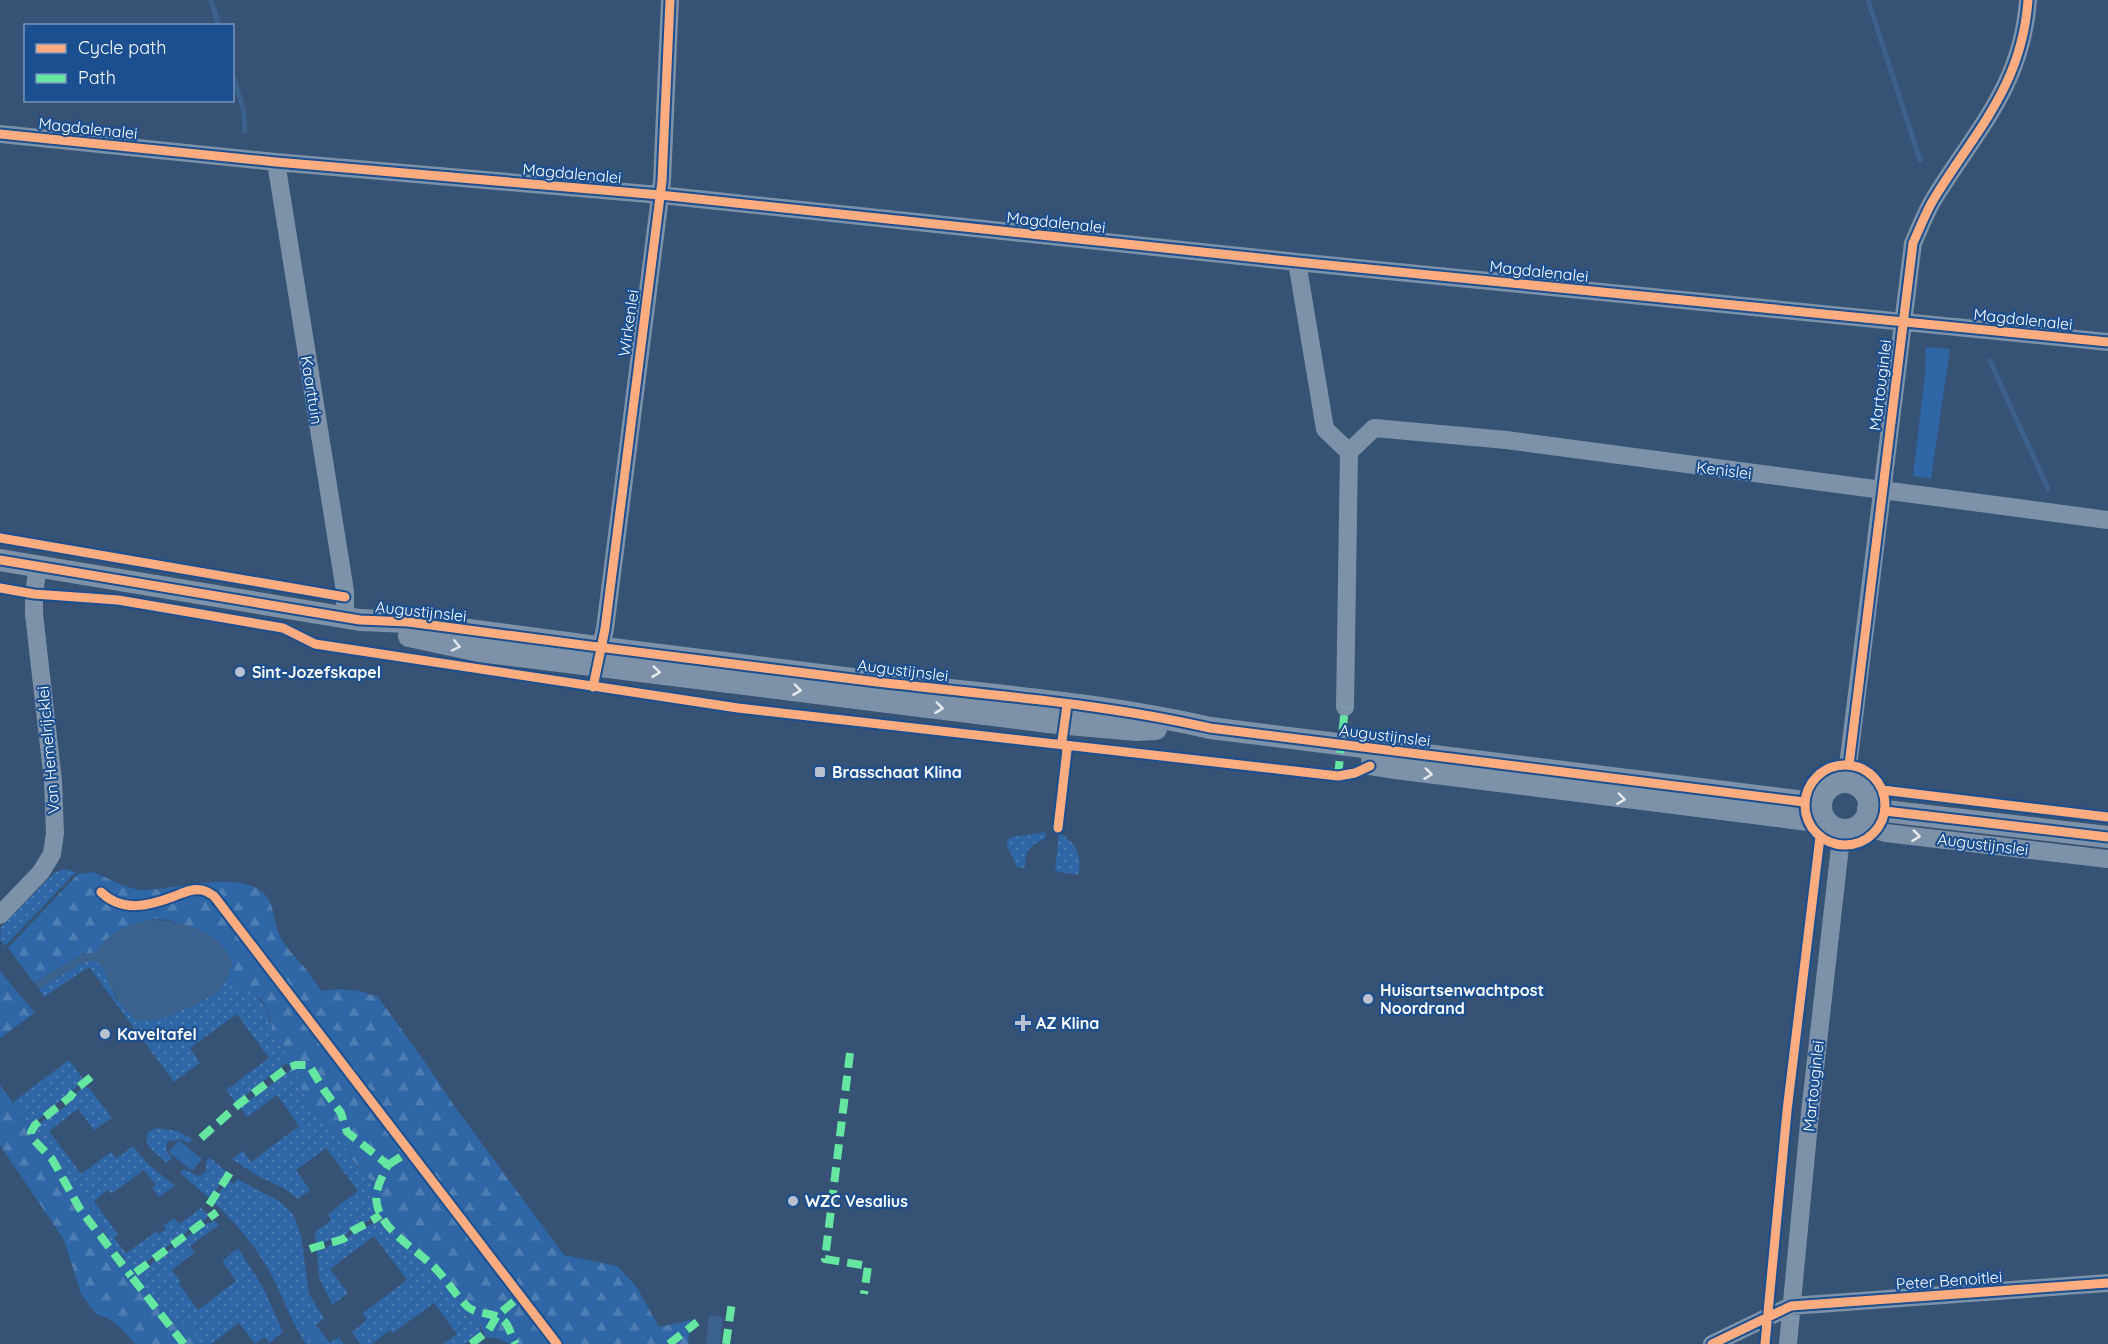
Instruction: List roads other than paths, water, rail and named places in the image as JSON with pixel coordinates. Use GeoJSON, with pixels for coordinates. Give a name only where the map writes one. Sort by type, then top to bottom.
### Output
{"type":"FeatureCollection","features":[{"type":"Feature","properties":{"kind":"street","name":"Wirkenlei"},"geometry":{"type":"LineString","coordinates":[[600,648],[605,629],[660,195],[670,0]]}},
{"type":"Feature","properties":{"kind":"street","name":"Martouginlei"},"geometry":{"type":"LineString","coordinates":[[1846,782],[1913,243],[1934,198],[1993,111],[2006,85],[2017,57],[2028,0]]}},
{"type":"Feature","properties":{"kind":"street","name":"Magdalenalei"},"geometry":{"type":"LineString","coordinates":[[0,134],[276,162],[660,195],[1297,262],[2108,342]]}},
{"type":"Feature","properties":{"kind":"street","name":"Kaarttuin"},"geometry":{"type":"LineString","coordinates":[[276,162],[345,591],[352,619]]}},
{"type":"Feature","properties":{"kind":"street"},"geometry":{"type":"LineString","coordinates":[[1297,262],[1325,429],[1349,452],[1345,707]]}},
{"type":"Feature","properties":{"kind":"street","name":"Kenislei"},"geometry":{"type":"LineString","coordinates":[[1349,452],[1374,428],[1506,440],[2108,520]]}},
{"type":"Feature","properties":{"kind":"street","name":"Augustijnslei"},"geometry":{"type":"LineString","coordinates":[[0,560],[352,619],[408,622],[600,648],[1059,703],[1169,719],[1371,757],[1843,817],[2108,837]]}},
{"type":"Feature","properties":{"kind":"street","name":"Van Hemelrijcklei"},"geometry":{"type":"LineString","coordinates":[[0,915],[41,872],[52,854],[55,833],[53,781],[34,614],[38,566]]}},
{"type":"Feature","properties":{"kind":"street","name":"Augustijnslei"},"geometry":{"type":"LineString","coordinates":[[352,619],[404,635],[479,651],[1057,723],[1137,730],[1210,728]]}},
{"type":"Feature","properties":{"kind":"street"},"geometry":{"type":"LineString","coordinates":[[1839,782],[1846,782],[1856,784],[1868,799],[1843,817],[1827,790],[1839,782]]}},
{"type":"Feature","properties":{"kind":"street","name":"Martouginlei"},"geometry":{"type":"LineString","coordinates":[[1788,1344],[1810,1113],[1843,817]]}},
{"type":"Feature","properties":{"kind":"street","name":"Augustijnslei"},"geometry":{"type":"LineString","coordinates":[[1843,817],[1886,833],[2108,859]]}},
{"type":"Feature","properties":{"kind":"street","name":"Peter Benoitlei"},"geometry":{"type":"LineString","coordinates":[[1791,1306],[2108,1283]]}},
{"type":"Feature","properties":{"kind":"street"},"geometry":{"type":"LineString","coordinates":[[1712,1344],[1791,1306]]}},
{"type":"Feature","properties":{"kind":"waterway"},"geometry":{"type":"LineString","coordinates":[[211,0],[218,24]]}},
{"type":"Feature","properties":{"kind":"waterway"},"geometry":{"type":"LineString","coordinates":[[1868,0],[1920,160]]}},
{"type":"Feature","properties":{"kind":"waterway"},"geometry":{"type":"LineString","coordinates":[[234,79],[244,112],[245,131]]}},
{"type":"Feature","properties":{"kind":"waterway"},"geometry":{"type":"LineString","coordinates":[[1990,361],[2048,489]]}},
{"type":"Feature","properties":{"kind":"place","name":"Sint-Jozefskapel"},"geometry":{"type":"Point","coordinates":[240,672]}},
{"type":"Feature","properties":{"kind":"place","name":"Brasschaat Klina"},"geometry":{"type":"Point","coordinates":[820,772]}},
{"type":"Feature","properties":{"kind":"place","name":"Huisartsenwachtpost Noordrand"},"geometry":{"type":"Point","coordinates":[1368,999]}},
{"type":"Feature","properties":{"kind":"place","name":"AZ Klina"},"geometry":{"type":"Point","coordinates":[1023,1023]}},
{"type":"Feature","properties":{"kind":"place","name":"Kaveltafel"},"geometry":{"type":"Point","coordinates":[105,1034]}},
{"type":"Feature","properties":{"kind":"place","name":"WZC Vesalius"},"geometry":{"type":"Point","coordinates":[793,1201]}}]}
